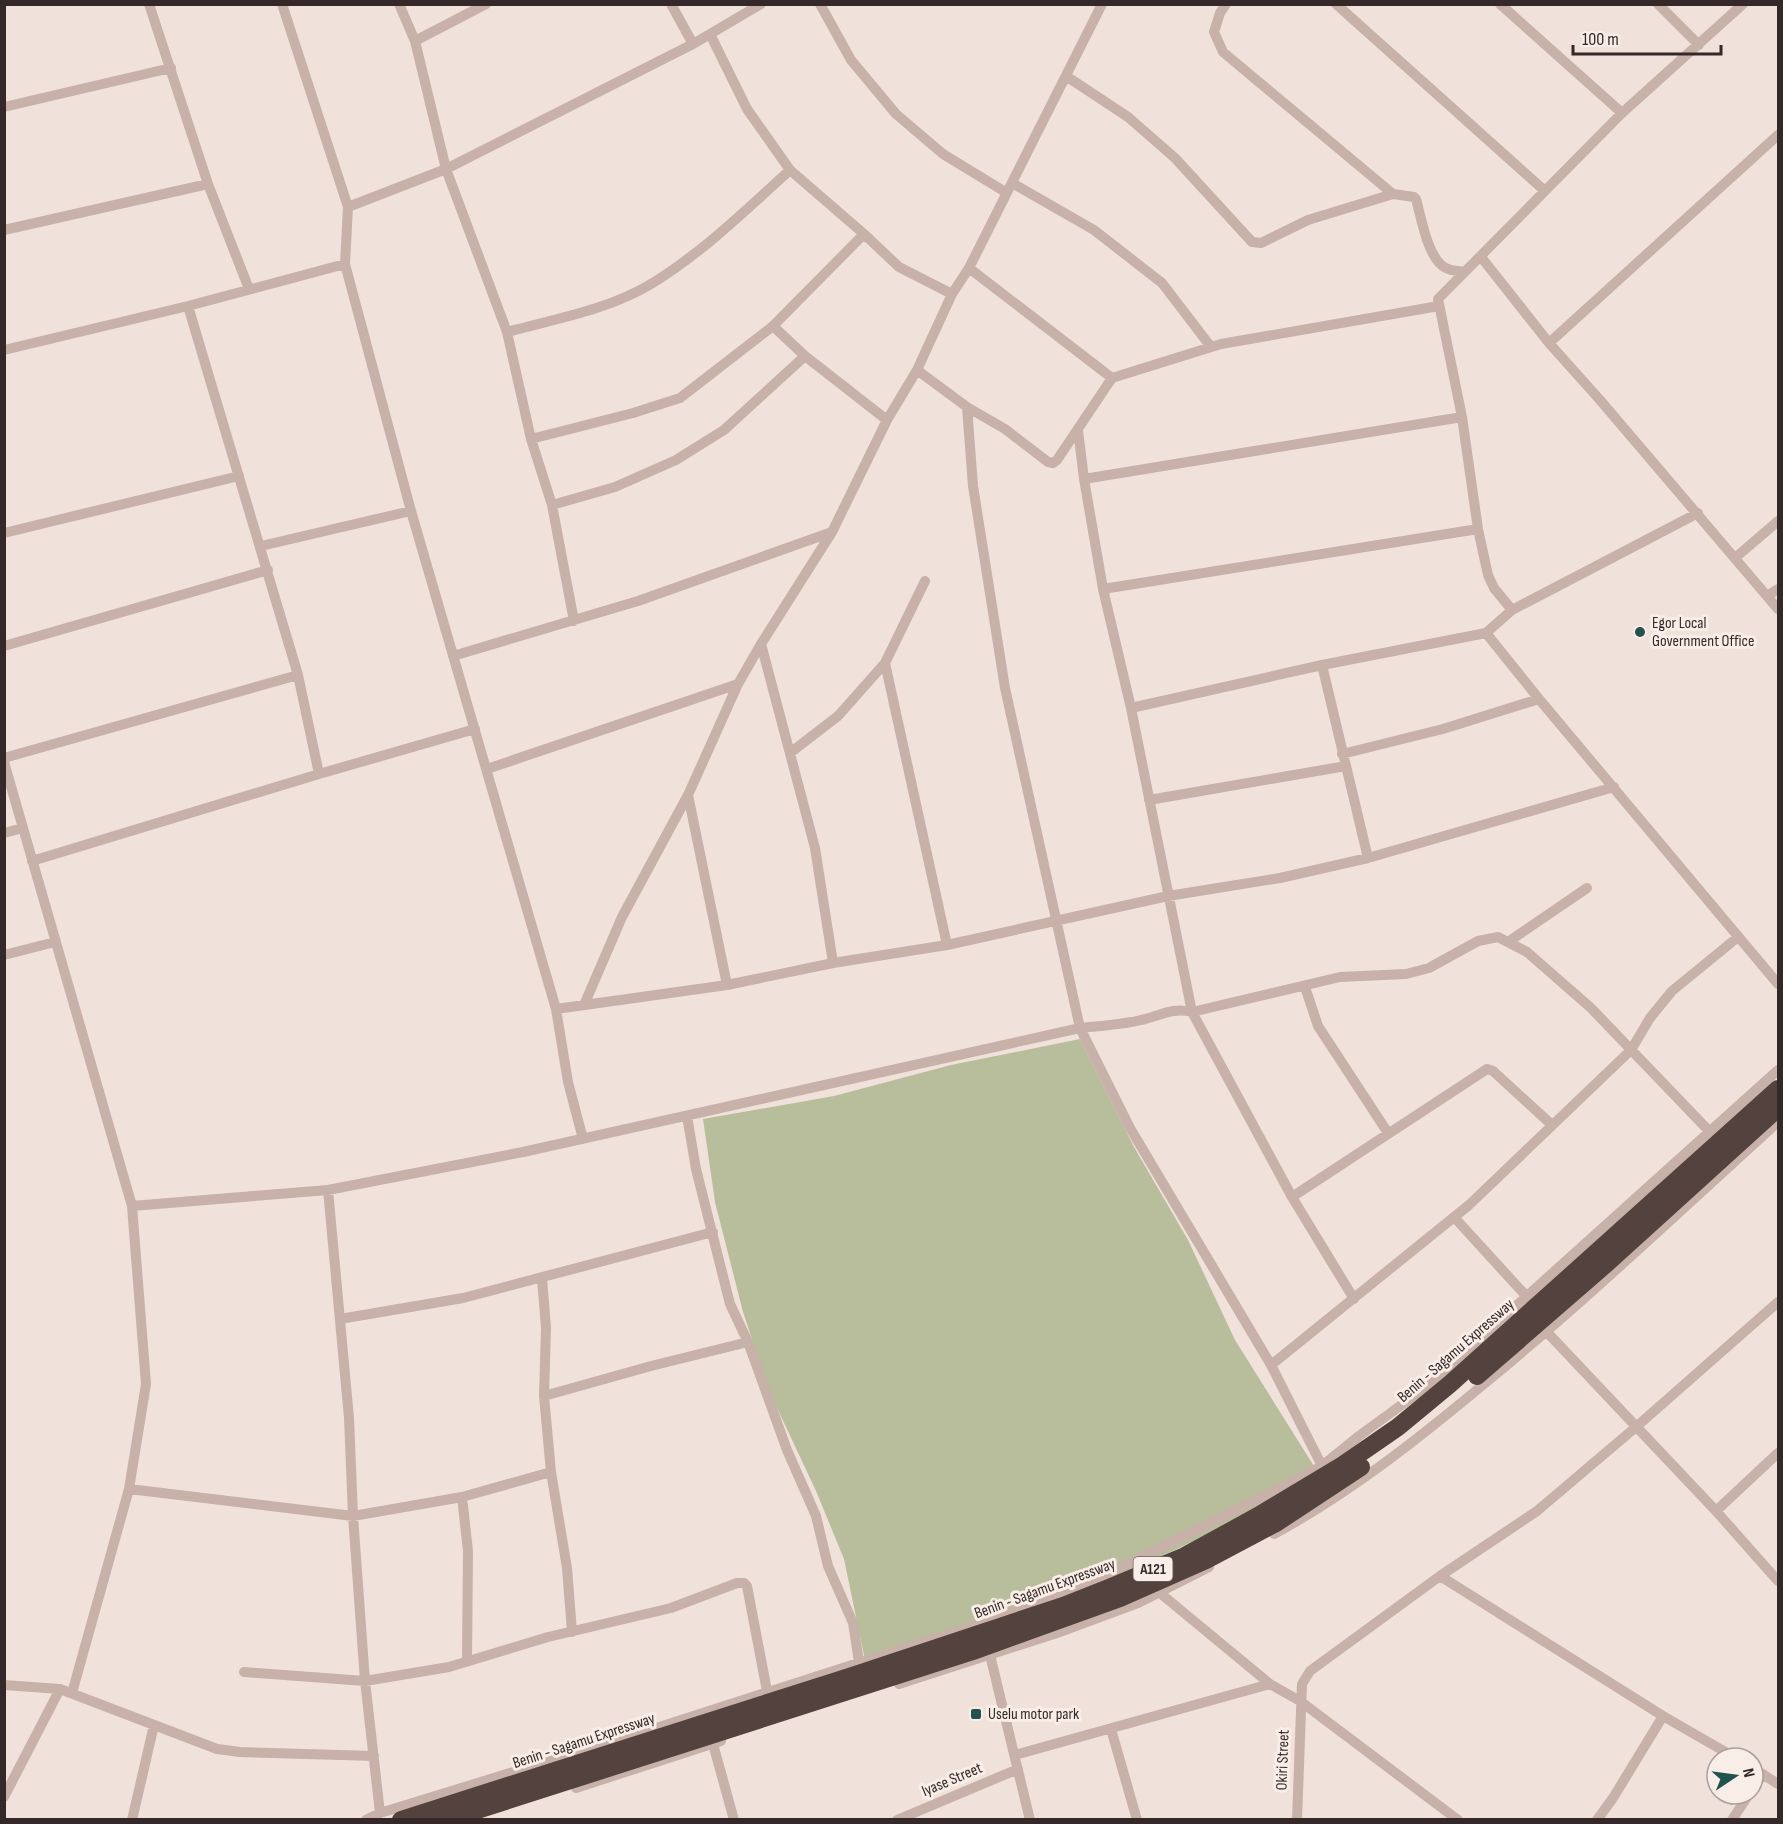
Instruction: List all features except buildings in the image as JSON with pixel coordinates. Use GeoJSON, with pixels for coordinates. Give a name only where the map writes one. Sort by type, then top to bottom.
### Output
{"type":"FeatureCollection","features":[{"type":"Feature","properties":{"kind":"highway","name":"Benin - Sagamu Expressway"},"geometry":{"type":"LineString","coordinates":[[401,1820],[1063,1606],[1185,1556],[1343,1466],[1454,1388],[1779,1089]]}},
{"type":"Feature","properties":{"kind":"highway","name":"A121"},"geometry":{"type":"LineString","coordinates":[[446,1820],[973,1651],[1120,1598],[1206,1560],[1276,1523],[1385,1451],[1454,1388],[1543,1328],[1779,1108]]}},
{"type":"Feature","properties":{"kind":"street"},"geometry":{"type":"LineString","coordinates":[[149,4],[208,184],[249,289]]}},
{"type":"Feature","properties":{"kind":"street"},"geometry":{"type":"LineString","coordinates":[[282,4],[348,207],[345,264],[411,511],[556,1009],[568,1082],[583,1139]]}},
{"type":"Feature","properties":{"kind":"street"},"geometry":{"type":"LineString","coordinates":[[399,4],[415,41],[446,169],[507,332],[531,439],[552,505],[574,621]]}},
{"type":"Feature","properties":{"kind":"street"},"geometry":{"type":"LineString","coordinates":[[415,41],[486,4]]}},
{"type":"Feature","properties":{"kind":"street"},"geometry":{"type":"LineString","coordinates":[[671,4],[693,44]]}},
{"type":"Feature","properties":{"kind":"street"},"geometry":{"type":"LineString","coordinates":[[348,207],[446,169],[693,44],[761,4]]}},
{"type":"Feature","properties":{"kind":"street"},"geometry":{"type":"LineString","coordinates":[[820,4],[851,60],[896,114],[943,154],[1007,193]]}},
{"type":"Feature","properties":{"kind":"street"},"geometry":{"type":"LineString","coordinates":[[584,1005],[622,917],[688,795],[738,684],[832,532],[887,420],[917,370],[952,294],[969,268],[1102,4]]}},
{"type":"Feature","properties":{"kind":"street"},"geometry":{"type":"LineString","coordinates":[[1226,4],[1220,13],[1214,32],[1223,52],[1393,194]]}},
{"type":"Feature","properties":{"kind":"street"},"geometry":{"type":"LineString","coordinates":[[1336,4],[1545,191]]}},
{"type":"Feature","properties":{"kind":"street"},"geometry":{"type":"LineString","coordinates":[[1500,4],[1622,113]]}},
{"type":"Feature","properties":{"kind":"street"},"geometry":{"type":"LineString","coordinates":[[1658,4],[1699,45]]}},
{"type":"Feature","properties":{"kind":"street"},"geometry":{"type":"LineString","coordinates":[[1512,610],[1494,588],[1488,575],[1478,529],[1462,417],[1438,300],[1622,113],[1743,4]]}},
{"type":"Feature","properties":{"kind":"street"},"geometry":{"type":"LineString","coordinates":[[710,34],[747,110],[790,170],[864,234],[898,267],[952,294]]}},
{"type":"Feature","properties":{"kind":"street"},"geometry":{"type":"LineString","coordinates":[[4,106],[171,69]]}},
{"type":"Feature","properties":{"kind":"street"},"geometry":{"type":"LineString","coordinates":[[1066,76],[1128,117],[1167,151],[1252,242],[1260,243],[1308,220],[1393,194],[1415,198],[1429,246],[1436,259],[1445,268],[1465,272]]}},
{"type":"Feature","properties":{"kind":"street"},"geometry":{"type":"LineString","coordinates":[[1549,343],[1779,135]]}},
{"type":"Feature","properties":{"kind":"street"},"geometry":{"type":"LineString","coordinates":[[507,332],[604,306],[650,285],[708,244],[790,170]]}},
{"type":"Feature","properties":{"kind":"street"},"geometry":{"type":"LineString","coordinates":[[1012,183],[1094,230],[1162,283],[1211,347]]}},
{"type":"Feature","properties":{"kind":"street"},"geometry":{"type":"LineString","coordinates":[[4,230],[208,184]]}},
{"type":"Feature","properties":{"kind":"street"},"geometry":{"type":"LineString","coordinates":[[531,439],[633,413],[680,398],[773,326],[864,234]]}},
{"type":"Feature","properties":{"kind":"street"},"geometry":{"type":"LineString","coordinates":[[1481,257],[1549,343],[1779,609]]}},
{"type":"Feature","properties":{"kind":"street"},"geometry":{"type":"LineString","coordinates":[[4,350],[188,306],[345,264]]}},
{"type":"Feature","properties":{"kind":"street"},"geometry":{"type":"LineString","coordinates":[[969,268],[1112,378]]}},
{"type":"Feature","properties":{"kind":"street"},"geometry":{"type":"LineString","coordinates":[[188,306],[298,675],[319,774]]}},
{"type":"Feature","properties":{"kind":"street"},"geometry":{"type":"LineString","coordinates":[[917,370],[967,406],[1005,429],[1048,462],[1053,463],[1112,378],[1232,342],[1439,306]]}},
{"type":"Feature","properties":{"kind":"street"},"geometry":{"type":"LineString","coordinates":[[773,326],[805,356],[887,420]]}},
{"type":"Feature","properties":{"kind":"street"},"geometry":{"type":"LineString","coordinates":[[552,505],[615,487],[676,460],[724,430],[805,356]]}},
{"type":"Feature","properties":{"kind":"street"},"geometry":{"type":"LineString","coordinates":[[967,406],[973,486],[1005,688],[1080,1028],[1130,1128],[1271,1365],[1322,1466]]}},
{"type":"Feature","properties":{"kind":"street"},"geometry":{"type":"LineString","coordinates":[[1084,479],[1462,417]]}},
{"type":"Feature","properties":{"kind":"street"},"geometry":{"type":"LineString","coordinates":[[1078,430],[1103,589],[1131,708],[1192,1012],[1292,1197],[1354,1299]]}},
{"type":"Feature","properties":{"kind":"street"},"geometry":{"type":"LineString","coordinates":[[4,533],[239,476]]}},
{"type":"Feature","properties":{"kind":"street"},"geometry":{"type":"LineString","coordinates":[[261,546],[411,511]]}},
{"type":"Feature","properties":{"kind":"street"},"geometry":{"type":"LineString","coordinates":[[1131,708],[1322,665],[1486,633],[1512,610],[1698,513]]}},
{"type":"Feature","properties":{"kind":"street"},"geometry":{"type":"LineString","coordinates":[[1735,558],[1779,521]]}},
{"type":"Feature","properties":{"kind":"street"},"geometry":{"type":"LineString","coordinates":[[1103,589],[1478,529]]}},
{"type":"Feature","properties":{"kind":"street"},"geometry":{"type":"LineString","coordinates":[[453,656],[638,601],[832,532]]}},
{"type":"Feature","properties":{"kind":"street"},"geometry":{"type":"LineString","coordinates":[[4,646],[268,570]]}},
{"type":"Feature","properties":{"kind":"street"},"geometry":{"type":"LineString","coordinates":[[790,753],[838,716],[885,663],[925,581]]}},
{"type":"Feature","properties":{"kind":"street"},"geometry":{"type":"LineString","coordinates":[[1767,596],[1779,589]]}},
{"type":"Feature","properties":{"kind":"street"},"geometry":{"type":"LineString","coordinates":[[1486,633],[1779,984]]}},
{"type":"Feature","properties":{"kind":"street"},"geometry":{"type":"LineString","coordinates":[[761,644],[815,848],[833,963]]}},
{"type":"Feature","properties":{"kind":"street"},"geometry":{"type":"LineString","coordinates":[[885,663],[947,945]]}},
{"type":"Feature","properties":{"kind":"street"},"geometry":{"type":"LineString","coordinates":[[1322,665],[1368,858]]}},
{"type":"Feature","properties":{"kind":"street"},"geometry":{"type":"LineString","coordinates":[[4,758],[298,675]]}},
{"type":"Feature","properties":{"kind":"street"},"geometry":{"type":"LineString","coordinates":[[487,769],[738,684]]}},
{"type":"Feature","properties":{"kind":"street"},"geometry":{"type":"LineString","coordinates":[[1342,754],[1443,729],[1539,699]]}},
{"type":"Feature","properties":{"kind":"street"},"geometry":{"type":"LineString","coordinates":[[32,861],[475,729]]}},
{"type":"Feature","properties":{"kind":"street"},"geometry":{"type":"LineString","coordinates":[[4,762],[132,1206],[146,1384],[129,1489],[72,1693]]}},
{"type":"Feature","properties":{"kind":"street"},"geometry":{"type":"LineString","coordinates":[[1149,800],[1346,766]]}},
{"type":"Feature","properties":{"kind":"street"},"geometry":{"type":"LineString","coordinates":[[556,1009],[727,985],[833,963],[947,945],[1168,896],[1280,878],[1368,858],[1614,787]]}},
{"type":"Feature","properties":{"kind":"street"},"geometry":{"type":"LineString","coordinates":[[688,795],[727,985]]}},
{"type":"Feature","properties":{"kind":"street"},"geometry":{"type":"LineString","coordinates":[[4,833],[23,828]]}},
{"type":"Feature","properties":{"kind":"street"},"geometry":{"type":"LineString","coordinates":[[1508,942],[1587,888]]}},
{"type":"Feature","properties":{"kind":"street"},"geometry":{"type":"LineString","coordinates":[[132,1206],[328,1190],[583,1139],[1080,1028],[1142,1020],[1180,1009],[1192,1012],[1340,977],[1406,974],[1429,968],[1478,940],[1498,937],[1527,952],[1591,1008],[1710,1132]]}},
{"type":"Feature","properties":{"kind":"street"},"geometry":{"type":"LineString","coordinates":[[1271,1365],[1454,1217],[1631,1050],[1650,1018],[1672,991],[1738,937]]}},
{"type":"Feature","properties":{"kind":"street"},"geometry":{"type":"LineString","coordinates":[[4,955],[55,942]]}},
{"type":"Feature","properties":{"kind":"street"},"geometry":{"type":"LineString","coordinates":[[1305,987],[1318,1026],[1388,1133]]}},
{"type":"Feature","properties":{"kind":"street"},"geometry":{"type":"LineString","coordinates":[[1292,1197],[1487,1069],[1493,1071],[1552,1125]]}},
{"type":"Feature","properties":{"kind":"street"},"geometry":{"type":"LineString","coordinates":[[366,1820],[380,1813],[650,1730],[995,1619],[1092,1582],[1322,1466],[1359,1436],[1426,1388],[1779,1070]]}},
{"type":"Feature","properties":{"kind":"street"},"geometry":{"type":"LineString","coordinates":[[687,1116],[696,1169],[730,1304],[748,1342],[788,1450],[816,1516],[828,1566],[853,1623],[859,1662]]}},
{"type":"Feature","properties":{"kind":"street"},"geometry":{"type":"LineString","coordinates":[[476,1820],[1057,1633],[1160,1593],[1288,1526],[1356,1483],[1445,1417],[1543,1328],[1779,1122]]}},
{"type":"Feature","properties":{"kind":"street"},"geometry":{"type":"LineString","coordinates":[[328,1190],[349,1418],[352,1516],[365,1681],[380,1813]]}},
{"type":"Feature","properties":{"kind":"street"},"geometry":{"type":"LineString","coordinates":[[1454,1217],[1527,1297]]}},
{"type":"Feature","properties":{"kind":"street"},"geometry":{"type":"LineString","coordinates":[[340,1320],[463,1298],[713,1232]]}},
{"type":"Feature","properties":{"kind":"street"},"geometry":{"type":"LineString","coordinates":[[542,1278],[546,1328],[544,1396],[551,1472],[567,1568],[572,1632]]}},
{"type":"Feature","properties":{"kind":"street","name":"Okiri Street"},"geometry":{"type":"LineString","coordinates":[[1297,1820],[1300,1701],[1302,1684],[1310,1671],[1440,1576],[1537,1511],[1779,1302]]}},
{"type":"Feature","properties":{"kind":"street"},"geometry":{"type":"LineString","coordinates":[[1543,1328],[1779,1581]]}},
{"type":"Feature","properties":{"kind":"street"},"geometry":{"type":"LineString","coordinates":[[544,1396],[748,1342]]}},
{"type":"Feature","properties":{"kind":"street"},"geometry":{"type":"LineString","coordinates":[[1716,1511],[1779,1453]]}},
{"type":"Feature","properties":{"kind":"street"},"geometry":{"type":"LineString","coordinates":[[129,1489],[352,1516],[462,1497],[551,1472]]}},
{"type":"Feature","properties":{"kind":"street"},"geometry":{"type":"LineString","coordinates":[[462,1497],[468,1551],[467,1661]]}},
{"type":"Feature","properties":{"kind":"street"},"geometry":{"type":"LineString","coordinates":[[1440,1576],[1663,1716],[1715,1746]]}},
{"type":"Feature","properties":{"kind":"street"},"geometry":{"type":"LineString","coordinates":[[244,1672],[365,1681],[449,1667],[548,1637],[671,1608],[737,1583],[744,1583],[747,1586],[767,1691]]}},
{"type":"Feature","properties":{"kind":"street"},"geometry":{"type":"LineString","coordinates":[[1160,1593],[1270,1684],[1300,1701],[1458,1820]]}},
{"type":"Feature","properties":{"kind":"street"},"geometry":{"type":"LineString","coordinates":[[990,1655],[1029,1820]]}},
{"type":"Feature","properties":{"kind":"street"},"geometry":{"type":"LineString","coordinates":[[1015,1755],[1270,1684]]}},
{"type":"Feature","properties":{"kind":"street"},"geometry":{"type":"LineString","coordinates":[[4,1685],[60,1689],[217,1749],[240,1752],[374,1756]]}},
{"type":"Feature","properties":{"kind":"street"},"geometry":{"type":"LineString","coordinates":[[4,1797],[60,1689]]}},
{"type":"Feature","properties":{"kind":"street"},"geometry":{"type":"LineString","coordinates":[[1596,1820],[1613,1798],[1663,1716]]}},
{"type":"Feature","properties":{"kind":"street"},"geometry":{"type":"LineString","coordinates":[[132,1820],[154,1725]]}},
{"type":"Feature","properties":{"kind":"street"},"geometry":{"type":"LineString","coordinates":[[1111,1730],[1137,1820]]}},
{"type":"Feature","properties":{"kind":"street"},"geometry":{"type":"LineString","coordinates":[[714,1744],[734,1820]]}},
{"type":"Feature","properties":{"kind":"street","name":"Iyase Street"},"geometry":{"type":"LineString","coordinates":[[897,1820],[1018,1769]]}},
{"type":"Feature","properties":{"kind":"street"},"geometry":{"type":"LineString","coordinates":[[1765,1775],[1779,1784]]}},
{"type":"Feature","properties":{"kind":"street"},"geometry":{"type":"LineString","coordinates":[[1732,1820],[1741,1806]]}},
{"type":"Feature","properties":{"kind":"green space"},"geometry":{"type":"Polygon","coordinates":[[[1080,1039],[1134,1147],[1188,1240],[1235,1340],[1317,1471],[1217,1529],[1138,1567],[1050,1601],[866,1665],[844,1559],[816,1491],[770,1393],[743,1312],[715,1202],[703,1119],[834,1096],[951,1065],[1080,1039]]]}},
{"type":"Feature","properties":{"kind":"place","name":"Egor Local Government Office"},"geometry":{"type":"Point","coordinates":[1640,632]}},
{"type":"Feature","properties":{"kind":"place","name":"Uselu motor park"},"geometry":{"type":"Point","coordinates":[976,1714]}}]}
